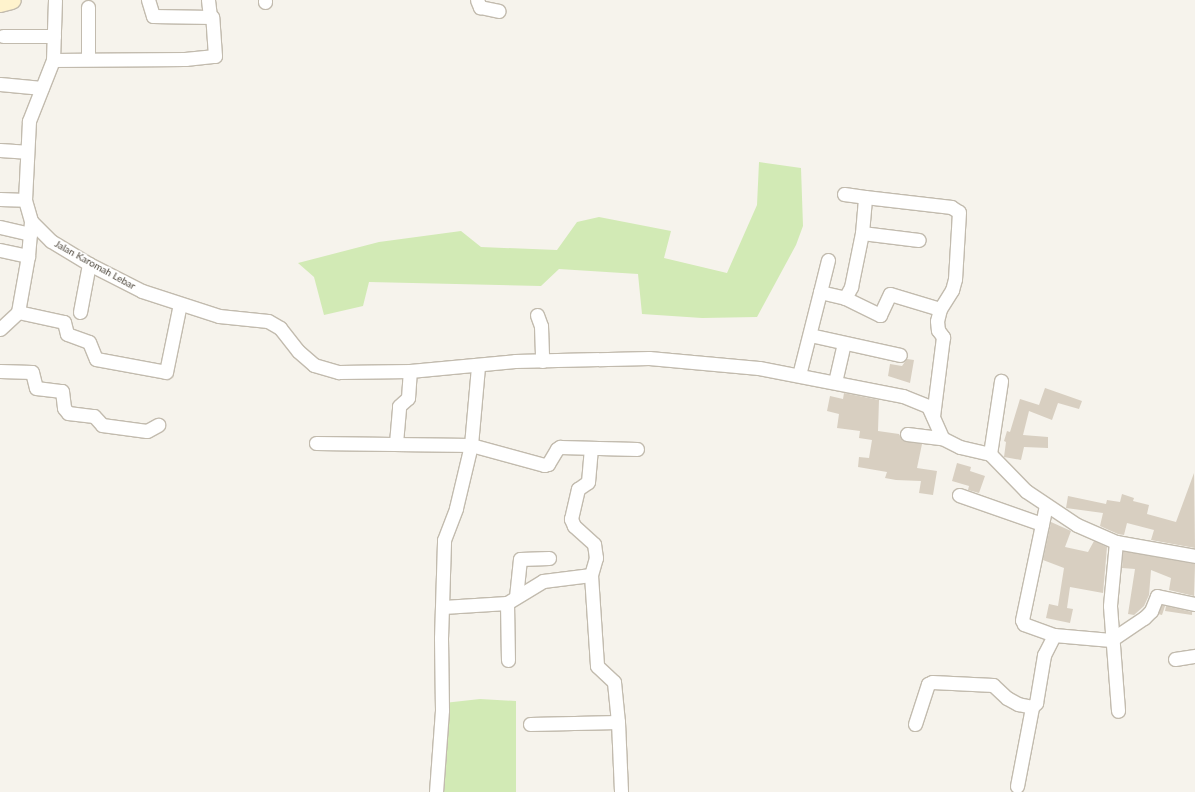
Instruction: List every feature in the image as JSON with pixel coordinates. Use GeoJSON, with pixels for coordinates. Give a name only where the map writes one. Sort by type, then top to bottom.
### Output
{"type":"FeatureCollection","features":[{"type":"Feature","properties":{"kind":"street"},"geometry":{"type":"LineString","coordinates":[[0,3],[12,0]]}},
{"type":"Feature","properties":{"kind":"street"},"geometry":{"type":"LineString","coordinates":[[0,329],[18,312],[28,256],[30,228],[25,200],[26,152],[32,109],[53,60],[55,0]]}},
{"type":"Feature","properties":{"kind":"street"},"geometry":{"type":"LineString","coordinates":[[148,0],[153,16],[210,17]]}},
{"type":"Feature","properties":{"kind":"street"},"geometry":{"type":"LineString","coordinates":[[53,60],[213,58],[216,53],[214,21],[210,17],[208,0]]}},
{"type":"Feature","properties":{"kind":"street"},"geometry":{"type":"LineString","coordinates":[[477,0],[480,7],[499,10]]}},
{"type":"Feature","properties":{"kind":"street"},"geometry":{"type":"LineString","coordinates":[[88,7],[88,59]]}},
{"type":"Feature","properties":{"kind":"street"},"geometry":{"type":"LineString","coordinates":[[3,36],[54,36]]}},
{"type":"Feature","properties":{"kind":"street"},"geometry":{"type":"LineString","coordinates":[[0,84],[42,88]]}},
{"type":"Feature","properties":{"kind":"street"},"geometry":{"type":"LineString","coordinates":[[0,150],[26,152]]}},
{"type":"Feature","properties":{"kind":"street"},"geometry":{"type":"LineString","coordinates":[[844,194],[951,207],[958,212],[955,279],[952,290],[940,309],[936,321],[938,330],[943,336],[933,416],[942,438]]}},
{"type":"Feature","properties":{"kind":"street"},"geometry":{"type":"LineString","coordinates":[[845,298],[851,287],[862,232],[866,197]]}},
{"type":"Feature","properties":{"kind":"street"},"geometry":{"type":"LineString","coordinates":[[0,199],[25,200]]}},
{"type":"Feature","properties":{"kind":"street"},"geometry":{"type":"LineString","coordinates":[[0,227],[30,228]]}},
{"type":"Feature","properties":{"kind":"street","name":"Jalan Karomah Lebar"},"geometry":{"type":"LineString","coordinates":[[30,228],[89,264],[142,291],[178,304],[219,316],[268,322],[280,328],[298,351],[314,365],[326,368],[353,373],[410,371],[542,361],[649,358],[724,364],[800,374],[915,399],[926,404],[933,416]]}},
{"type":"Feature","properties":{"kind":"street"},"geometry":{"type":"LineString","coordinates":[[862,232],[919,240]]}},
{"type":"Feature","properties":{"kind":"street"},"geometry":{"type":"LineString","coordinates":[[0,250],[28,256]]}},
{"type":"Feature","properties":{"kind":"street"},"geometry":{"type":"LineString","coordinates":[[800,374],[828,260]]}},
{"type":"Feature","properties":{"kind":"street"},"geometry":{"type":"LineString","coordinates":[[80,312],[89,264]]}},
{"type":"Feature","properties":{"kind":"street"},"geometry":{"type":"LineString","coordinates":[[820,292],[845,298],[880,315],[890,294],[940,309]]}},
{"type":"Feature","properties":{"kind":"street"},"geometry":{"type":"LineString","coordinates":[[18,312],[64,322],[67,334],[89,342],[96,359],[166,372],[178,304]]}},
{"type":"Feature","properties":{"kind":"street"},"geometry":{"type":"LineString","coordinates":[[537,315],[542,331],[542,361]]}},
{"type":"Feature","properties":{"kind":"street"},"geometry":{"type":"LineString","coordinates":[[810,335],[900,355]]}},
{"type":"Feature","properties":{"kind":"street"},"geometry":{"type":"LineString","coordinates":[[835,382],[844,343]]}},
{"type":"Feature","properties":{"kind":"street"},"geometry":{"type":"LineString","coordinates":[[436,792],[442,710],[441,638],[444,607],[444,540],[456,508],[471,445],[478,366]]}},
{"type":"Feature","properties":{"kind":"street"},"geometry":{"type":"LineString","coordinates":[[0,371],[32,372],[36,388],[62,391],[64,408],[68,413],[94,416],[102,426],[147,431],[158,425]]}},
{"type":"Feature","properties":{"kind":"street"},"geometry":{"type":"LineString","coordinates":[[396,443],[399,406],[408,398],[410,371]]}},
{"type":"Feature","properties":{"kind":"street"},"geometry":{"type":"LineString","coordinates":[[990,454],[1001,382]]}},
{"type":"Feature","properties":{"kind":"street"},"geometry":{"type":"LineString","coordinates":[[907,434],[942,438],[960,447],[990,454],[1026,491],[1046,505],[1078,525],[1116,542],[1195,556]]}},
{"type":"Feature","properties":{"kind":"street"},"geometry":{"type":"LineString","coordinates":[[316,443],[471,445],[544,465],[548,464],[558,447],[637,449]]}},
{"type":"Feature","properties":{"kind":"street"},"geometry":{"type":"LineString","coordinates":[[591,448],[588,482],[578,489],[571,519],[574,526],[594,544],[596,558],[591,575],[597,666],[614,682],[618,722],[621,792]]}},
{"type":"Feature","properties":{"kind":"street"},"geometry":{"type":"LineString","coordinates":[[958,495],[1042,524]]}},
{"type":"Feature","properties":{"kind":"street"},"geometry":{"type":"LineString","coordinates":[[1046,505],[1022,620],[1024,624],[1054,635],[1111,640],[1144,618],[1159,595],[1195,604]]}},
{"type":"Feature","properties":{"kind":"street"},"geometry":{"type":"LineString","coordinates":[[1116,542],[1110,606],[1111,640],[1118,711]]}},
{"type":"Feature","properties":{"kind":"street"},"geometry":{"type":"LineString","coordinates":[[508,660],[511,600],[520,559],[549,558]]}},
{"type":"Feature","properties":{"kind":"street"},"geometry":{"type":"LineString","coordinates":[[444,607],[511,600],[543,581],[591,575]]}},
{"type":"Feature","properties":{"kind":"street"},"geometry":{"type":"LineString","coordinates":[[1017,786],[1032,707],[1036,703],[1039,691],[1044,655],[1054,635]]}},
{"type":"Feature","properties":{"kind":"street"},"geometry":{"type":"LineString","coordinates":[[1175,659],[1195,656]]}},
{"type":"Feature","properties":{"kind":"street"},"geometry":{"type":"LineString","coordinates":[[915,724],[928,684],[932,682],[993,686],[1007,698],[1032,707]]}},
{"type":"Feature","properties":{"kind":"street"},"geometry":{"type":"LineString","coordinates":[[530,724],[618,722]]}},
{"type":"Feature","properties":{"kind":"green space"},"geometry":{"type":"Polygon","coordinates":[[[759,162],[801,168],[803,226],[796,245],[757,317],[702,318],[642,314],[638,274],[559,269],[541,286],[369,282],[363,306],[324,315],[314,277],[298,263],[379,242],[461,231],[481,247],[557,250],[577,222],[599,217],[671,231],[664,258],[727,273],[757,205],[759,162]]]}},
{"type":"Feature","properties":{"kind":"green space"},"geometry":{"type":"Polygon","coordinates":[[[480,699],[516,701],[516,792],[442,792],[444,703],[480,699]]]}},
{"type":"Feature","properties":{"kind":"building"},"geometry":{"type":"Polygon","coordinates":[[[907,359],[914,360],[910,383],[888,376],[890,364],[902,366],[907,359]]]}},
{"type":"Feature","properties":{"kind":"building"},"geometry":{"type":"Polygon","coordinates":[[[1045,388],[1082,401],[1079,409],[1058,403],[1052,420],[1029,411],[1023,435],[1048,437],[1048,448],[1024,447],[1021,460],[1004,457],[1006,442],[1004,441],[1007,431],[1010,432],[1020,399],[1039,405],[1045,388]]]}},
{"type":"Feature","properties":{"kind":"building"},"geometry":{"type":"Polygon","coordinates":[[[844,393],[879,400],[878,431],[899,434],[903,441],[922,444],[917,468],[937,471],[933,495],[919,493],[921,481],[885,478],[887,472],[858,467],[859,457],[869,458],[872,440],[859,438],[860,431],[837,428],[839,414],[827,411],[830,396],[843,399],[844,393]]]}},
{"type":"Feature","properties":{"kind":"building"},"geometry":{"type":"Polygon","coordinates":[[[957,463],[971,467],[970,471],[985,476],[979,493],[968,490],[969,486],[952,481],[957,463]]]}},
{"type":"Feature","properties":{"kind":"building"},"geometry":{"type":"Polygon","coordinates":[[[1194,473],[1195,548],[1151,540],[1154,530],[1127,523],[1124,535],[1118,534],[1100,526],[1103,513],[1066,508],[1068,496],[1106,504],[1107,500],[1120,502],[1122,494],[1134,498],[1133,501],[1149,505],[1147,514],[1176,522],[1194,473]]]}},
{"type":"Feature","properties":{"kind":"building"},"geometry":{"type":"Polygon","coordinates":[[[1051,522],[1071,531],[1065,547],[1088,552],[1094,541],[1107,547],[1103,593],[1070,587],[1067,608],[1073,609],[1070,623],[1046,618],[1049,604],[1058,606],[1064,568],[1043,560],[1051,522]]]}},
{"type":"Feature","properties":{"kind":"building"},"geometry":{"type":"Polygon","coordinates":[[[1123,551],[1195,564],[1194,596],[1169,590],[1171,578],[1151,570],[1149,595],[1144,606],[1134,615],[1128,614],[1135,569],[1122,568],[1123,551]]]}},
{"type":"Feature","properties":{"kind":"building"},"geometry":{"type":"Polygon","coordinates":[[[1162,605],[1165,606],[1162,615],[1158,614],[1162,605]]]}},
{"type":"Feature","properties":{"kind":"building"},"geometry":{"type":"Polygon","coordinates":[[[1166,606],[1192,612],[1192,615],[1165,611],[1166,606]]]}}]}
